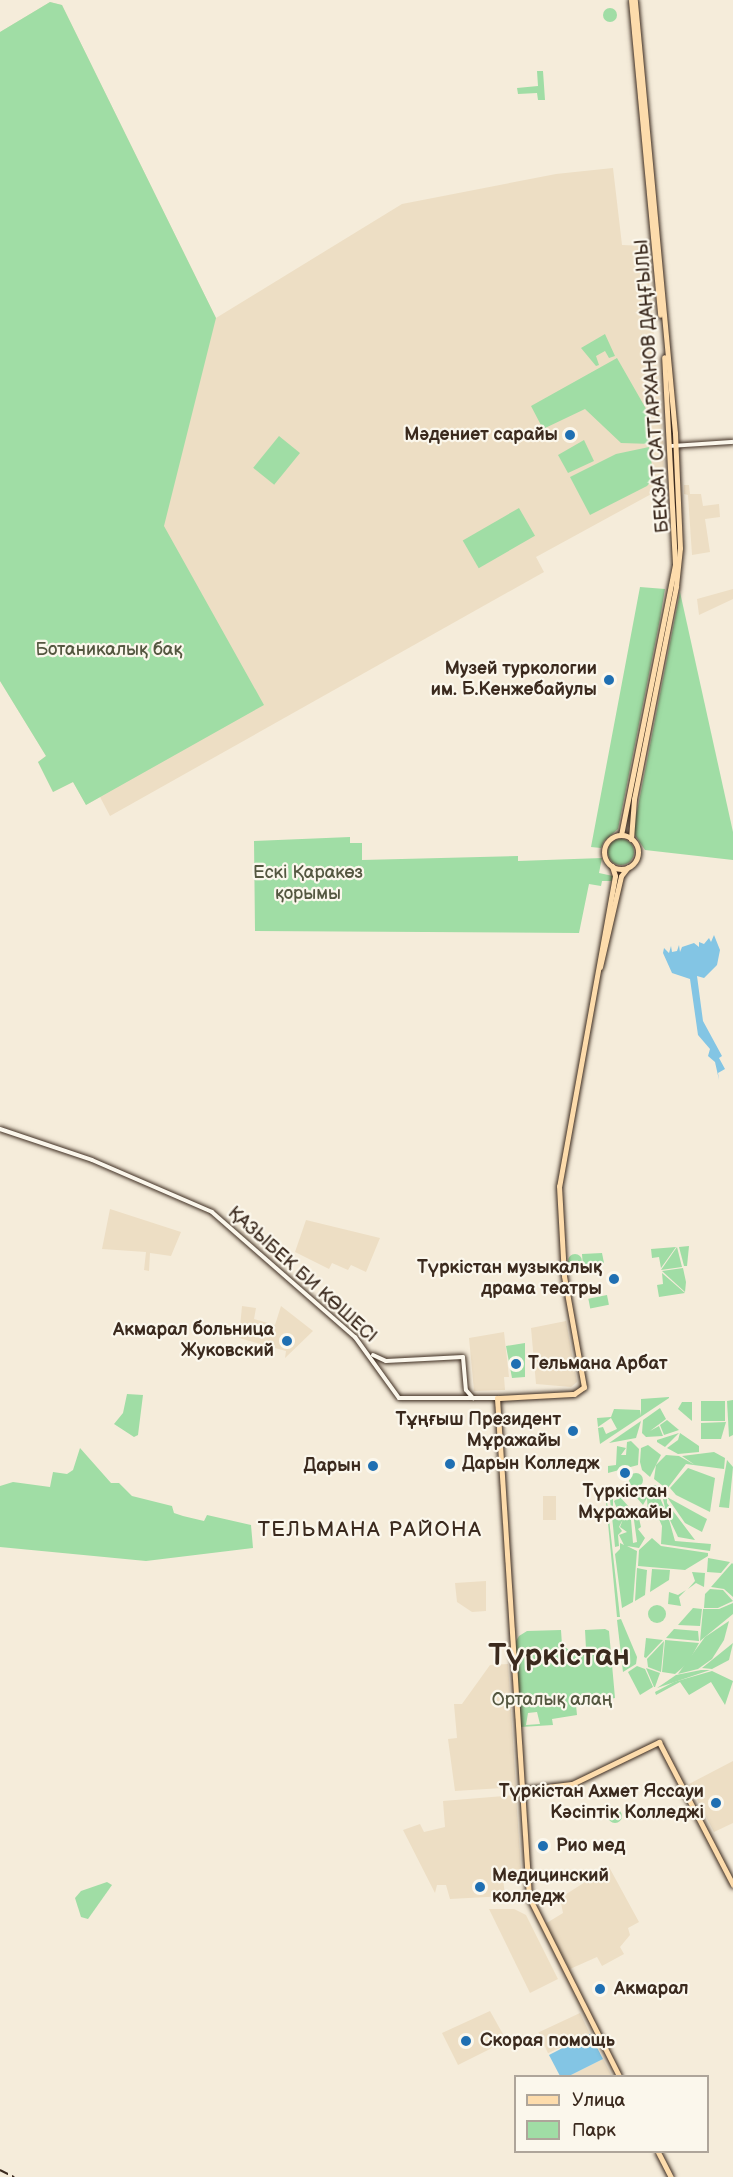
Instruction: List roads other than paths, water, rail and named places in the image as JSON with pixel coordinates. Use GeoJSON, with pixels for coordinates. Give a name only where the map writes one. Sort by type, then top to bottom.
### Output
{"type":"FeatureCollection","features":[{"type":"Feature","properties":{"kind":"main road","name":"БЕКЗАТ САТТАРХАНОВ ДАҢҒЫЛЫ"},"geometry":{"type":"LineString","coordinates":[[632,839],[634,799],[679,565],[673,446],[633,0]]}},
{"type":"Feature","properties":{"kind":"main road"},"geometry":{"type":"LineString","coordinates":[[673,446],[733,442]]}},
{"type":"Feature","properties":{"kind":"main road","name":"БЕКЗАТ САТТАРХАНОВ ДАҢҒЫЛЫ"},"geometry":{"type":"LineString","coordinates":[[621,835],[672,586],[676,529],[673,446]]}},
{"type":"Feature","properties":{"kind":"main road"},"geometry":{"type":"LineString","coordinates":[[364,1347],[386,1361],[464,1357],[466,1390],[473,1398],[574,1394],[582,1391],[584,1380],[562,1263],[559,1186],[615,876],[612,866],[605,857],[606,846],[621,835],[632,839],[638,856],[621,876],[599,969]]}},
{"type":"Feature","properties":{"kind":"main road"},"geometry":{"type":"LineString","coordinates":[[612,866],[628,867]]}},
{"type":"Feature","properties":{"kind":"main road","name":"ҚАЗЫБЕК БИ КӨШЕСІ"},"geometry":{"type":"LineString","coordinates":[[0,1129],[84,1157],[212,1212],[364,1347],[399,1398],[473,1398]]}},
{"type":"Feature","properties":{"kind":"main road"},"geometry":{"type":"LineString","coordinates":[[380,1368],[386,1361]]}},
{"type":"Feature","properties":{"kind":"main road"},"geometry":{"type":"LineString","coordinates":[[497,1398],[521,1790],[530,1897],[619,2075]]}},
{"type":"Feature","properties":{"kind":"main road"},"geometry":{"type":"LineString","coordinates":[[521,1790],[572,1784],[659,1742],[733,1884]]}},
{"type":"Feature","properties":{"kind":"main road"},"geometry":{"type":"LineString","coordinates":[[659,2153],[671,2177]]}},
{"type":"Feature","properties":{"kind":"water"},"geometry":{"type":"Polygon","coordinates":[[[714,935],[720,950],[717,965],[704,978],[697,976],[703,1021],[722,1056],[719,1058],[725,1069],[718,1073],[719,1080],[715,1062],[708,1056],[710,1049],[698,1035],[690,979],[672,973],[663,953],[664,948],[669,953],[671,946],[672,952],[677,951],[679,945],[680,952],[682,947],[694,943],[699,947],[699,942],[704,944],[709,938],[711,942],[714,935]]]}},
{"type":"Feature","properties":{"kind":"water"},"geometry":{"type":"Polygon","coordinates":[[[590,2034],[603,2059],[571,2075],[559,2075],[549,2055],[590,2034]]]}},
{"type":"Feature","properties":{"kind":"railway"},"geometry":{"type":"LineString","coordinates":[[0,2170],[14,2177]]}},
{"type":"Feature","properties":{"kind":"place","name":"Мәдениет сарайы"},"geometry":{"type":"Point","coordinates":[570,435]}},
{"type":"Feature","properties":{"kind":"place","name":"Музей туркологии им. Б.Кенжебайулы"},"geometry":{"type":"Point","coordinates":[609,680]}},
{"type":"Feature","properties":{"kind":"place","name":"Түркістан музыкалық драма театры"},"geometry":{"type":"Point","coordinates":[614,1279]}},
{"type":"Feature","properties":{"kind":"place","name":"Акмарал больница Жуковский"},"geometry":{"type":"Point","coordinates":[287,1341]}},
{"type":"Feature","properties":{"kind":"place","name":"Тельмана Арбат"},"geometry":{"type":"Point","coordinates":[516,1364]}},
{"type":"Feature","properties":{"kind":"place","name":"Тұңғыш Президент Мұражайы"},"geometry":{"type":"Point","coordinates":[573,1431]}},
{"type":"Feature","properties":{"kind":"place","name":"Дарын Колледж"},"geometry":{"type":"Point","coordinates":[450,1464]}},
{"type":"Feature","properties":{"kind":"place","name":"Дарын"},"geometry":{"type":"Point","coordinates":[373,1466]}},
{"type":"Feature","properties":{"kind":"place","name":"Түркістан Мұражайы"},"geometry":{"type":"Point","coordinates":[625,1473]}},
{"type":"Feature","properties":{"kind":"place","name":"Түркістан Ахмет Яссауи Кәсіптік Колледжі"},"geometry":{"type":"Point","coordinates":[716,1803]}},
{"type":"Feature","properties":{"kind":"place","name":"Рио мед"},"geometry":{"type":"Point","coordinates":[543,1846]}},
{"type":"Feature","properties":{"kind":"place","name":"Медицинский колледж"},"geometry":{"type":"Point","coordinates":[480,1887]}},
{"type":"Feature","properties":{"kind":"place","name":"Акмарал"},"geometry":{"type":"Point","coordinates":[600,1989]}},
{"type":"Feature","properties":{"kind":"place","name":"Скорая помощь"},"geometry":{"type":"Point","coordinates":[466,2041]}},
{"type":"Feature","properties":{"kind":"district","name":"ТЕЛЬМАНА РАЙОНА"},"geometry":{"type":"Point","coordinates":[370,1530]}},
{"type":"Feature","properties":{"kind":"district","name":"Түркістан"},"geometry":{"type":"Point","coordinates":[559,1656]}},
{"type":"Feature","properties":{"kind":"park label","name":"Ботаникалық бақ"},"geometry":{"type":"Point","coordinates":[109,650]}},
{"type":"Feature","properties":{"kind":"park label","name":"Ескі Қаракөз қорымы"},"geometry":{"type":"Point","coordinates":[308,884]}},
{"type":"Feature","properties":{"kind":"park label","name":"Орталық алаң"},"geometry":{"type":"Point","coordinates":[552,1700]}}]}
